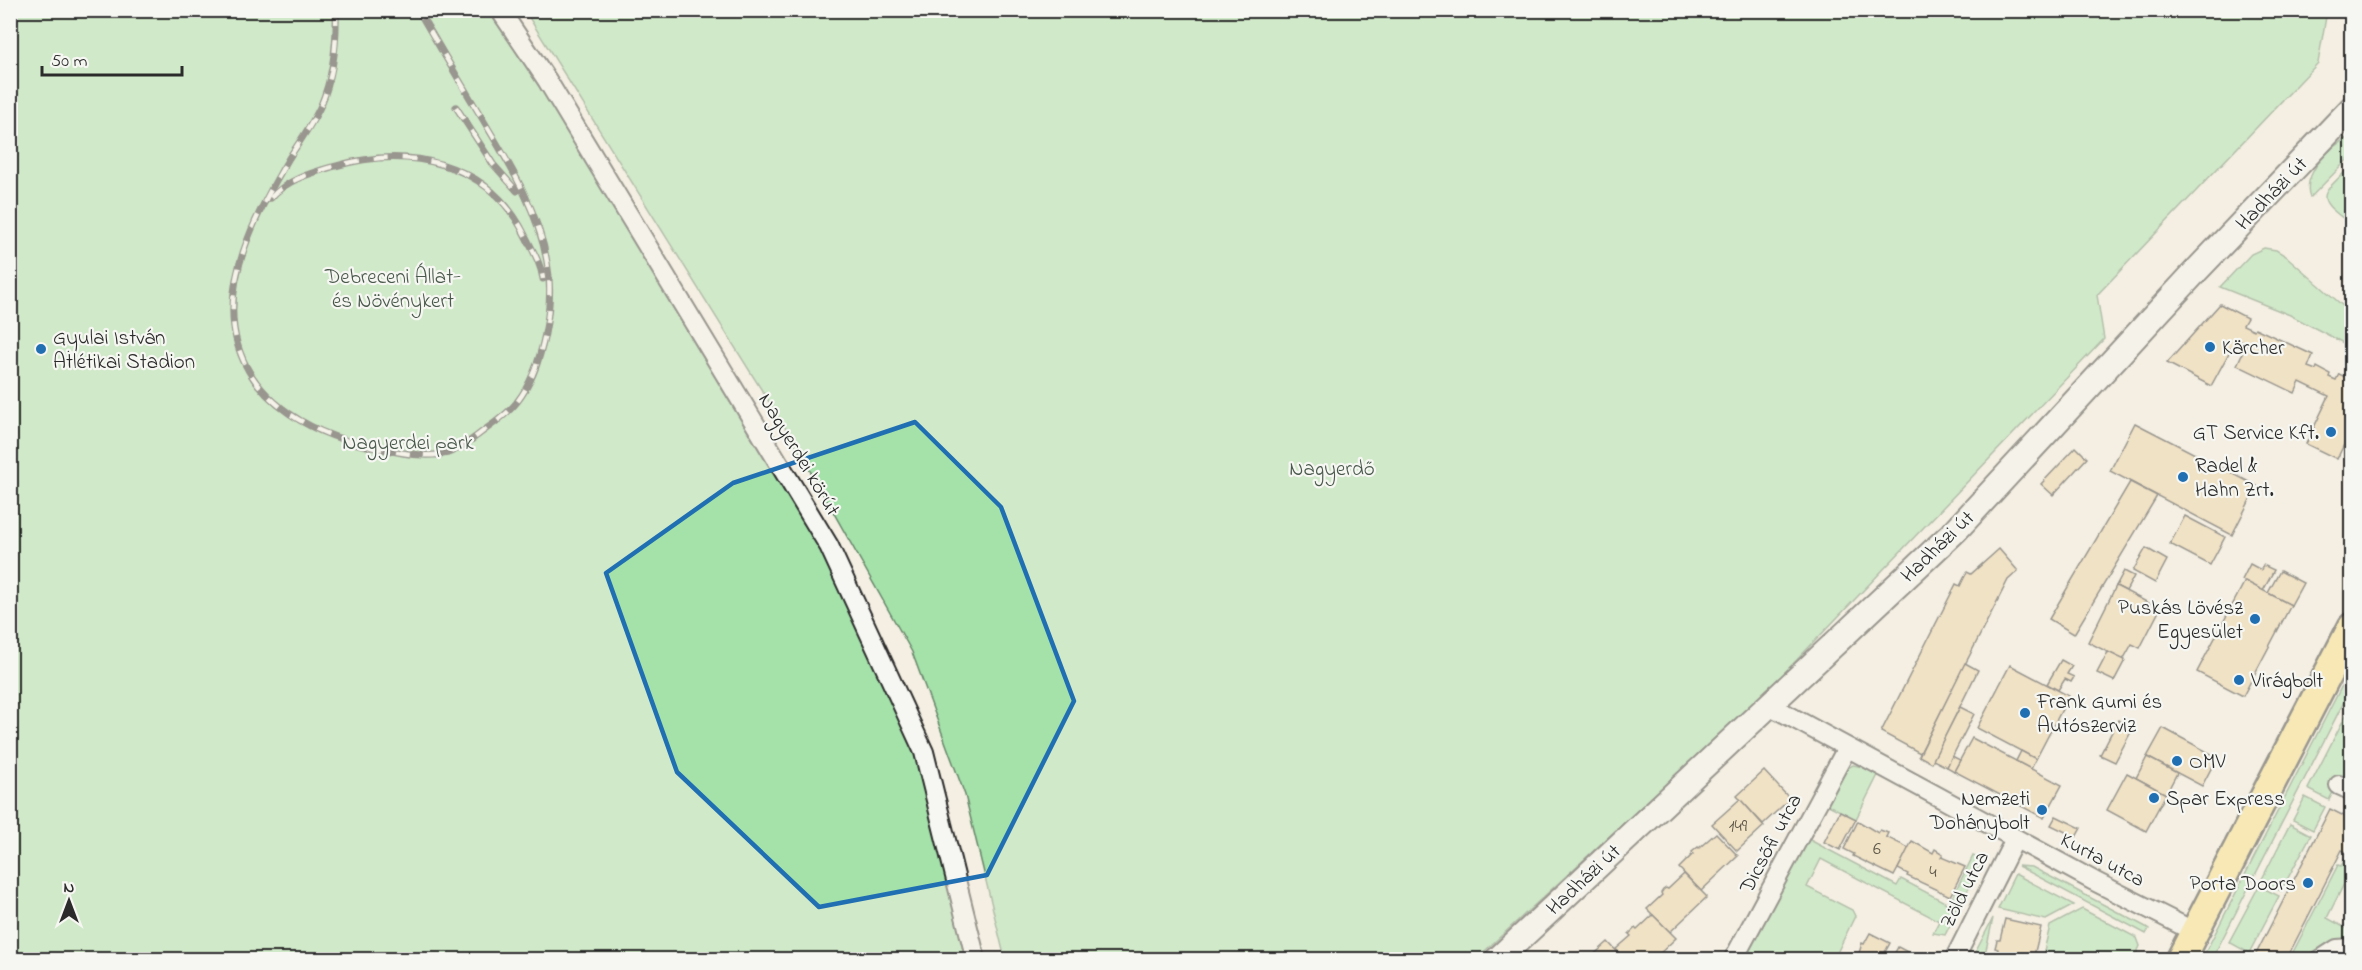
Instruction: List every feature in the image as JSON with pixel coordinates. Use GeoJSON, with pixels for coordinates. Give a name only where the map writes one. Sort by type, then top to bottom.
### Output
{"type":"FeatureCollection","features":[{"type":"Feature","properties":{"kind":"main road"},"geometry":{"type":"LineString","coordinates":[[2180,960],[2352,627]]}},
{"type":"Feature","properties":{"kind":"street","name":"Nagyerdei körút"},"geometry":{"type":"LineString","coordinates":[[500,10],[547,80],[829,546],[924,752],[976,960]]}},
{"type":"Feature","properties":{"kind":"street","name":"Hadházi út"},"geometry":{"type":"LineString","coordinates":[[1502,958],[1956,530],[2196,271],[2352,108]]}},
{"type":"Feature","properties":{"kind":"street","name":"Kurta utca"},"geometry":{"type":"LineString","coordinates":[[1769,705],[2015,839],[2195,932]]}},
{"type":"Feature","properties":{"kind":"street","name":"Dicsőfi utca"},"geometry":{"type":"LineString","coordinates":[[1733,960],[1847,748]]}},
{"type":"Feature","properties":{"kind":"street","name":"Zöld utca"},"geometry":{"type":"LineString","coordinates":[[1954,960],[2015,839]]}},
{"type":"Feature","properties":{"kind":"street"},"geometry":{"type":"LineString","coordinates":[[2320,960],[2337,950],[2352,948]]}},
{"type":"Feature","properties":{"kind":"highlighted area"},"geometry":{"type":"Polygon","coordinates":[[[915,422],[1001,507],[1074,701],[987,875],[819,907],[677,772],[606,573],[733,483],[915,422]]]}},
{"type":"Feature","properties":{"kind":"green space","name":"Nagyerdei park"},"geometry":{"type":"Polygon","coordinates":[[[11,11],[500,11],[829,546],[924,752],[976,959],[11,959],[11,11]]]}},
{"type":"Feature","properties":{"kind":"green space","name":"Nagyerdő"},"geometry":{"type":"Polygon","coordinates":[[[525,11],[2327,11],[2318,63],[2097,295],[2104,339],[1768,690],[1475,960],[1005,959],[965,795],[912,652],[791,437],[525,11]]]}},
{"type":"Feature","properties":{"kind":"green space"},"geometry":{"type":"Polygon","coordinates":[[[2351,136],[2351,156],[2310,198],[2308,189],[2314,170],[2327,153],[2351,136]]]}},
{"type":"Feature","properties":{"kind":"green space"},"geometry":{"type":"Polygon","coordinates":[[[2351,166],[2351,224],[2330,207],[2325,196],[2333,184],[2351,166]]]}},
{"type":"Feature","properties":{"kind":"green space"},"geometry":{"type":"Polygon","coordinates":[[[2264,248],[2276,250],[2286,256],[2351,313],[2351,347],[2290,315],[2220,287],[2251,254],[2264,248]]]}},
{"type":"Feature","properties":{"kind":"green space"},"geometry":{"type":"Polygon","coordinates":[[[2351,668],[2351,688],[2212,959],[2202,959],[2351,668]]]}},
{"type":"Feature","properties":{"kind":"green space"},"geometry":{"type":"Polygon","coordinates":[[[2351,705],[2351,785],[2340,779],[2329,800],[2308,789],[2351,705]]]}},
{"type":"Feature","properties":{"kind":"green space"},"geometry":{"type":"Polygon","coordinates":[[[1853,765],[1863,767],[1878,775],[1856,819],[1826,804],[1844,770],[1853,765]]]}},
{"type":"Feature","properties":{"kind":"green space"},"geometry":{"type":"Polygon","coordinates":[[[2305,797],[2325,807],[2313,830],[2293,820],[2305,797]]]}},
{"type":"Feature","properties":{"kind":"green space"},"geometry":{"type":"Polygon","coordinates":[[[2290,824],[2311,835],[2281,891],[2261,881],[2290,824]]]}},
{"type":"Feature","properties":{"kind":"green space"},"geometry":{"type":"Polygon","coordinates":[[[1808,839],[1897,886],[1901,879],[1958,909],[1945,935],[1933,933],[1939,921],[1821,859],[1807,887],[1852,910],[1855,916],[1834,959],[1743,960],[1808,839]]]}},
{"type":"Feature","properties":{"kind":"green space"},"geometry":{"type":"Polygon","coordinates":[[[1973,856],[1983,861],[1961,903],[1952,898],[1973,856]]]}},
{"type":"Feature","properties":{"kind":"green space"},"geometry":{"type":"Polygon","coordinates":[[[2346,857],[2351,859],[2351,875],[2349,874],[2327,918],[2351,931],[2351,941],[2314,955],[2310,959],[2290,958],[2338,865],[2341,866],[2346,857]]]}},
{"type":"Feature","properties":{"kind":"green space"},"geometry":{"type":"Polygon","coordinates":[[[2018,866],[2032,867],[2149,929],[2146,934],[2018,866]]]}},
{"type":"Feature","properties":{"kind":"green space"},"geometry":{"type":"Polygon","coordinates":[[[2015,874],[2074,905],[2046,920],[1998,909],[2015,874]]]}},
{"type":"Feature","properties":{"kind":"green space"},"geometry":{"type":"Polygon","coordinates":[[[2259,886],[2279,896],[2249,953],[2229,942],[2259,886]]]}},
{"type":"Feature","properties":{"kind":"green space"},"geometry":{"type":"Polygon","coordinates":[[[2082,909],[2137,938],[2140,946],[2134,959],[2042,959],[2050,926],[2082,909]]]}},
{"type":"Feature","properties":{"kind":"green space"},"geometry":{"type":"Polygon","coordinates":[[[1993,918],[1984,959],[1972,959],[1993,918]]]}},
{"type":"Feature","properties":{"kind":"building"},"geometry":{"type":"Polygon","coordinates":[[[2220,304],[2247,318],[2243,325],[2254,330],[2255,328],[2313,355],[2308,367],[2316,370],[2317,367],[2336,380],[2339,374],[2352,380],[2352,428],[2337,459],[2306,444],[2329,396],[2300,382],[2295,393],[2237,365],[2247,343],[2237,338],[2211,386],[2167,363],[2220,304]]]}},
{"type":"Feature","properties":{"kind":"building"},"geometry":{"type":"Polygon","coordinates":[[[2135,423],[2257,486],[2232,535],[2110,471],[2135,423]]]}},
{"type":"Feature","properties":{"kind":"building"},"geometry":{"type":"Polygon","coordinates":[[[2076,447],[2087,458],[2053,495],[2041,484],[2076,447]]]}},
{"type":"Feature","properties":{"kind":"building"},"geometry":{"type":"Polygon","coordinates":[[[2130,482],[2157,496],[2074,634],[2049,619],[2130,482]]]}},
{"type":"Feature","properties":{"kind":"building"},"geometry":{"type":"Polygon","coordinates":[[[2185,516],[2225,537],[2210,565],[2170,544],[2185,516]]]}},
{"type":"Feature","properties":{"kind":"building"},"geometry":{"type":"Polygon","coordinates":[[[2146,548],[2167,560],[2155,583],[2133,571],[2146,548]]]}},
{"type":"Feature","properties":{"kind":"building"},"geometry":{"type":"Polygon","coordinates":[[[1999,549],[2018,571],[2008,580],[1920,753],[1881,732],[1956,584],[1960,586],[1967,572],[1971,574],[1999,549]]]}},
{"type":"Feature","properties":{"kind":"building"},"geometry":{"type":"Polygon","coordinates":[[[2250,564],[2261,570],[2263,565],[2274,570],[2263,591],[2242,580],[2250,564]]]}},
{"type":"Feature","properties":{"kind":"building"},"geometry":{"type":"Polygon","coordinates":[[[2124,571],[2134,576],[2126,591],[2116,586],[2124,571]]]}},
{"type":"Feature","properties":{"kind":"building"},"geometry":{"type":"Polygon","coordinates":[[[2280,571],[2303,583],[2291,605],[2268,593],[2280,571]]]}},
{"type":"Feature","properties":{"kind":"building"},"geometry":{"type":"Polygon","coordinates":[[[2245,581],[2291,605],[2243,696],[2197,672],[2245,581]]]}},
{"type":"Feature","properties":{"kind":"building"},"geometry":{"type":"Polygon","coordinates":[[[2116,586],[2160,609],[2140,648],[2132,644],[2123,660],[2088,642],[2116,586]]]}},
{"type":"Feature","properties":{"kind":"building"},"geometry":{"type":"Polygon","coordinates":[[[2108,652],[2125,660],[2114,681],[2097,673],[2108,652]]]}},
{"type":"Feature","properties":{"kind":"building"},"geometry":{"type":"Polygon","coordinates":[[[2061,660],[2072,666],[2067,674],[2074,677],[2071,682],[2065,679],[2058,690],[2047,684],[2061,660]]]}},
{"type":"Feature","properties":{"kind":"building"},"geometry":{"type":"Polygon","coordinates":[[[1965,663],[1978,670],[1932,763],[1919,756],[1965,663]]]}},
{"type":"Feature","properties":{"kind":"building"},"geometry":{"type":"Polygon","coordinates":[[[2010,665],[2069,696],[2036,759],[1977,728],[2010,665]]]}},
{"type":"Feature","properties":{"kind":"building"},"geometry":{"type":"Polygon","coordinates":[[[1960,707],[1974,714],[1947,767],[1933,760],[1960,707]]]}},
{"type":"Feature","properties":{"kind":"building"},"geometry":{"type":"Polygon","coordinates":[[[2118,720],[2133,728],[2115,762],[2100,755],[2118,720]]]}},
{"type":"Feature","properties":{"kind":"building"},"geometry":{"type":"Polygon","coordinates":[[[2163,728],[2217,757],[2202,786],[2147,757],[2163,728]]]}},
{"type":"Feature","properties":{"kind":"building"},"geometry":{"type":"Polygon","coordinates":[[[1972,738],[2062,785],[2044,818],[1954,771],[1972,738]]]}},
{"type":"Feature","properties":{"kind":"building"},"geometry":{"type":"Polygon","coordinates":[[[2021,751],[2036,759],[2031,769],[2016,761],[2021,751]]]}},
{"type":"Feature","properties":{"kind":"building"},"geometry":{"type":"Polygon","coordinates":[[[1952,756],[1960,760],[1954,771],[1947,767],[1952,756]]]}},
{"type":"Feature","properties":{"kind":"building"},"geometry":{"type":"Polygon","coordinates":[[[2147,757],[2177,773],[2166,794],[2136,778],[2147,757]]]}},
{"type":"Feature","properties":{"kind":"building"},"geometry":{"type":"Polygon","coordinates":[[[1764,771],[1790,799],[1763,824],[1737,796],[1764,771]]]}},
{"type":"Feature","properties":{"kind":"building"},"geometry":{"type":"Polygon","coordinates":[[[2127,773],[2166,794],[2146,831],[2107,810],[2127,773]]]}},
{"type":"Feature","properties":{"kind":"building"},"geometry":{"type":"Polygon","coordinates":[[[1740,799],[1764,826],[1737,851],[1712,824],[1740,799]]]}},
{"type":"Feature","properties":{"kind":"building"},"geometry":{"type":"Polygon","coordinates":[[[2330,809],[2352,820],[2352,855],[2342,850],[2286,960],[2253,960],[2330,809]]]}},
{"type":"Feature","properties":{"kind":"building"},"geometry":{"type":"Polygon","coordinates":[[[1840,811],[1856,819],[1840,850],[1824,842],[1840,811]]]}},
{"type":"Feature","properties":{"kind":"building"},"geometry":{"type":"Polygon","coordinates":[[[2056,816],[2081,828],[2076,837],[2051,825],[2056,816]]]}},
{"type":"Feature","properties":{"kind":"building"},"geometry":{"type":"Polygon","coordinates":[[[1858,821],[1878,833],[1880,830],[1888,833],[1886,837],[1909,848],[1894,876],[1853,856],[1854,854],[1844,849],[1858,821]]]}},
{"type":"Feature","properties":{"kind":"building"},"geometry":{"type":"Polygon","coordinates":[[[1716,833],[1738,856],[1701,891],[1679,868],[1693,854],[1692,852],[1716,833]]]}},
{"type":"Feature","properties":{"kind":"building"},"geometry":{"type":"Polygon","coordinates":[[[1912,841],[1933,853],[1935,849],[1943,854],[1941,857],[1965,867],[1950,896],[1907,876],[1908,874],[1898,869],[1912,841]]]}},
{"type":"Feature","properties":{"kind":"building"},"geometry":{"type":"Polygon","coordinates":[[[1684,874],[1707,897],[1670,932],[1647,909],[1662,895],[1663,890],[1668,889],[1684,874]]]}},
{"type":"Feature","properties":{"kind":"building"},"geometry":{"type":"Polygon","coordinates":[[[1653,915],[1676,938],[1653,960],[1625,960],[1616,949],[1631,936],[1629,934],[1635,928],[1637,930],[1653,915]]]}},
{"type":"Feature","properties":{"kind":"building"},"geometry":{"type":"Polygon","coordinates":[[[2005,919],[2041,927],[2033,960],[1996,960],[1998,949],[1995,948],[1997,940],[2000,940],[2005,919]]]}},
{"type":"Feature","properties":{"kind":"building"},"geometry":{"type":"Polygon","coordinates":[[[1870,933],[1890,943],[1884,954],[1892,958],[1898,947],[1917,957],[1915,960],[1857,960],[1862,943],[1864,944],[1870,933]]]}},
{"type":"Feature","properties":{"kind":"building"},"geometry":{"type":"Polygon","coordinates":[[[1608,942],[1625,960],[1585,960],[1587,957],[1589,959],[1608,942]]]}},
{"type":"Feature","properties":{"kind":"railway"},"geometry":{"type":"LineString","coordinates":[[336,10],[334,58],[329,82],[321,105],[267,197],[248,240],[235,284],[234,328],[241,355],[253,378],[269,397],[289,413],[312,427],[361,445],[410,454],[433,455],[448,453],[470,441],[501,418],[517,402],[534,372],[545,335],[549,278],[543,242],[521,187],[418,10]]}},
{"type":"Feature","properties":{"kind":"railway"},"geometry":{"type":"LineString","coordinates":[[456,107],[493,164],[517,191]]}},
{"type":"Feature","properties":{"kind":"railway"},"geometry":{"type":"LineString","coordinates":[[271,198],[284,186],[299,178],[360,161],[389,158],[417,159],[443,165],[468,175],[491,190],[510,211],[534,252],[543,279]]}},
{"type":"Feature","properties":{"kind":"place","name":"Kärcher"},"geometry":{"type":"Point","coordinates":[2210,347]}},
{"type":"Feature","properties":{"kind":"place","name":"Gyulai István Atlétikai Stadion"},"geometry":{"type":"Point","coordinates":[41,349]}},
{"type":"Feature","properties":{"kind":"place","name":"GT Service Kft."},"geometry":{"type":"Point","coordinates":[2331,432]}},
{"type":"Feature","properties":{"kind":"place","name":"Radel & Hahn Zrt."},"geometry":{"type":"Point","coordinates":[2183,477]}},
{"type":"Feature","properties":{"kind":"place","name":"Puskás Lövész Egyesület"},"geometry":{"type":"Point","coordinates":[2255,619]}},
{"type":"Feature","properties":{"kind":"place","name":"Virágbolt"},"geometry":{"type":"Point","coordinates":[2239,680]}},
{"type":"Feature","properties":{"kind":"place","name":"Frank Gumi és Autószerviz"},"geometry":{"type":"Point","coordinates":[2025,713]}},
{"type":"Feature","properties":{"kind":"place","name":"OMV"},"geometry":{"type":"Point","coordinates":[2177,761]}},
{"type":"Feature","properties":{"kind":"place","name":"Spar Express"},"geometry":{"type":"Point","coordinates":[2154,798]}},
{"type":"Feature","properties":{"kind":"place","name":"Nemzeti Dohánybolt"},"geometry":{"type":"Point","coordinates":[2042,810]}},
{"type":"Feature","properties":{"kind":"place","name":"Porta Doors"},"geometry":{"type":"Point","coordinates":[2308,883]}},
{"type":"Feature","properties":{"kind":"park label","name":"Debreceni Állat- és Növénykert"},"geometry":{"type":"Point","coordinates":[393,288]}}]}
